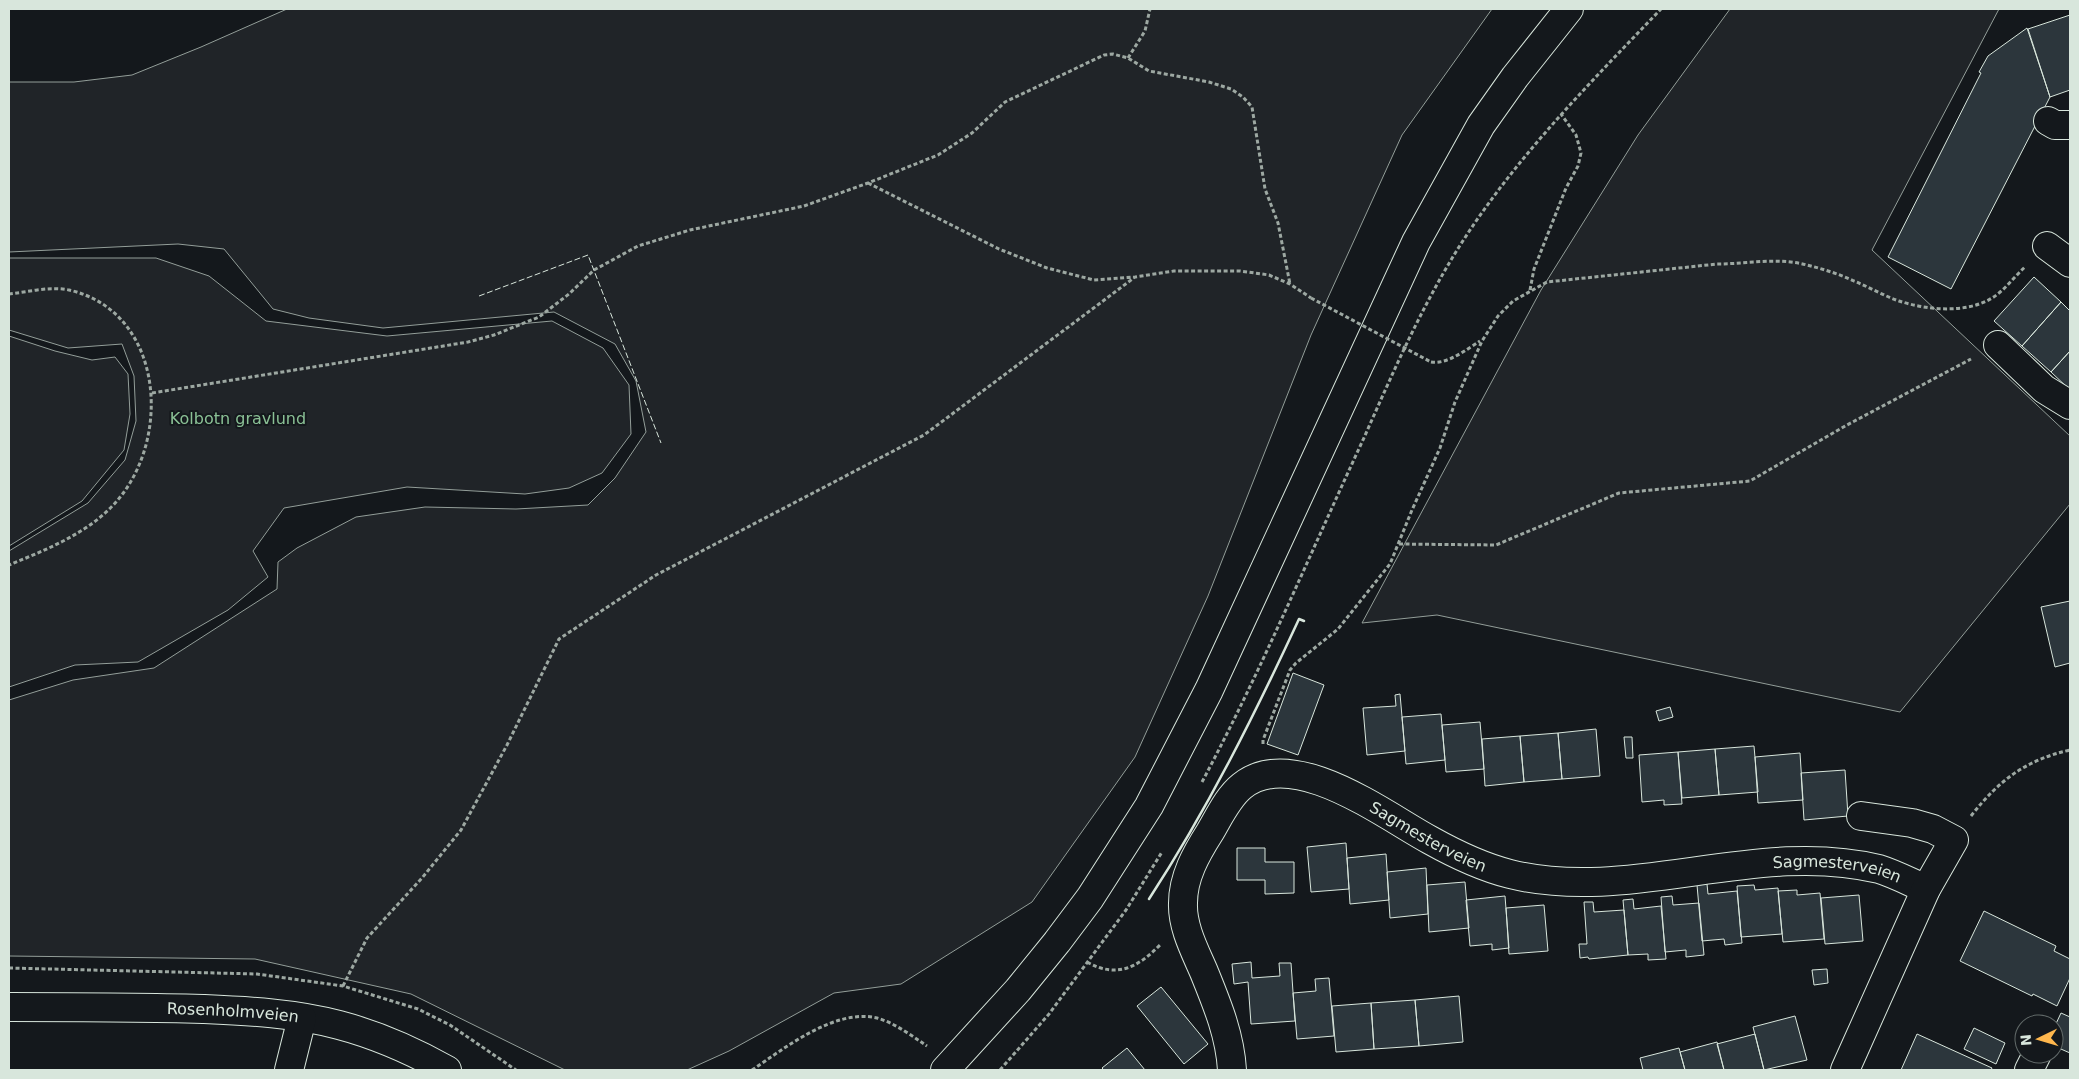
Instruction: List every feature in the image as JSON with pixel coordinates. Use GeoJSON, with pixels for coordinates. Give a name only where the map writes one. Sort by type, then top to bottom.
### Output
{"type":"FeatureCollection","features":[{"type":"Feature","properties":{"kind":"street"},"geometry":{"type":"LineString","coordinates":[[945,1070],[1018,990],[1057,942],[1090,898],[1149,806],[1209,690],[1416,242],[1481,125],[1515,77],[1569,9]]}},
{"type":"Feature","properties":{"kind":"street"},"geometry":{"type":"LineString","coordinates":[[2047,246],[2070,262]]}},
{"type":"Feature","properties":{"kind":"street"},"geometry":{"type":"LineString","coordinates":[[1998,345],[2044,389],[2070,405]]}},
{"type":"Feature","properties":{"kind":"street","name":"Sagmesterveien"},"geometry":{"type":"LineString","coordinates":[[1232,1070],[1229,1046],[1221,1017],[1185,923],[1183,903],[1185,884],[1203,842],[1224,809],[1243,785],[1268,775],[1278,773],[1300,775],[1327,783],[1458,854],[1484,866],[1532,878],[1560,882],[1594,881],[1751,864],[1831,863],[1858,865],[1895,874],[1926,889]]}},
{"type":"Feature","properties":{"kind":"street"},"geometry":{"type":"LineString","coordinates":[[1861,816],[1933,828],[1954,840]]}},
{"type":"Feature","properties":{"kind":"street","name":"Sagmesterveien"},"geometry":{"type":"LineString","coordinates":[[1845,1070],[1926,889],[1954,840]]}},
{"type":"Feature","properties":{"kind":"street","name":"Rosenholmveien"},"geometry":{"type":"LineString","coordinates":[[9,1007],[177,1008],[256,1012],[302,1018],[338,1025],[377,1036],[447,1070]]}},
{"type":"Feature","properties":{"kind":"street"},"geometry":{"type":"LineString","coordinates":[[289,1070],[302,1018]]}},
{"type":"Feature","properties":{"kind":"path"},"geometry":{"type":"LineString","coordinates":[[1128,58],[1145,31],[1150,9]]}},
{"type":"Feature","properties":{"kind":"path"},"geometry":{"type":"LineString","coordinates":[[1197,790],[1242,703],[1397,365],[1436,287],[1468,234],[1503,184],[1561,114],[1661,9]]}},
{"type":"Feature","properties":{"kind":"path"},"geometry":{"type":"LineString","coordinates":[[152,393],[410,352],[494,335],[538,317],[569,294],[594,270],[638,246],[690,230],[804,206],[868,184],[952,148],[972,133],[1005,102],[1104,55],[1113,54],[1128,58],[1149,71],[1192,78],[1231,89],[1243,97],[1252,107],[1265,189],[1278,223],[1290,284]]}},
{"type":"Feature","properties":{"kind":"path"},"geometry":{"type":"LineString","coordinates":[[1530,290],[1534,269],[1566,188],[1578,166],[1581,153],[1576,135],[1561,114]]}},
{"type":"Feature","properties":{"kind":"path"},"geometry":{"type":"LineString","coordinates":[[868,184],[998,249],[1047,268],[1094,280],[1135,277],[1174,271],[1240,271],[1269,275],[1290,284],[1312,298],[1431,362],[1438,363],[1446,360],[1482,341]]}},
{"type":"Feature","properties":{"kind":"path"},"geometry":{"type":"LineString","coordinates":[[1266,746],[1263,744],[1263,740],[1290,670],[1338,629],[1390,564],[1440,448],[1455,402],[1482,341],[1498,316],[1513,300],[1547,282],[1717,264],[1744,264],[1775,260],[1806,264],[1853,280],[1899,301],[1914,305],[1943,309],[1970,307],[1992,298],[2047,246]]}},
{"type":"Feature","properties":{"kind":"path"},"geometry":{"type":"LineString","coordinates":[[343,986],[368,938],[422,878],[461,830],[507,745],[558,639],[656,575],[924,435],[1135,277]]}},
{"type":"Feature","properties":{"kind":"path"},"geometry":{"type":"LineString","coordinates":[[9,294],[59,288],[79,293],[106,308],[118,318],[138,346],[146,363],[152,393],[147,443],[132,480],[120,497],[104,514],[86,527],[61,542],[9,565]]}},
{"type":"Feature","properties":{"kind":"path"},"geometry":{"type":"LineString","coordinates":[[1399,544],[1496,545],[1619,493],[1750,481],[1847,425],[1998,345]]}},
{"type":"Feature","properties":{"kind":"path"},"geometry":{"type":"LineString","coordinates":[[1954,840],[1976,809],[2007,778],[2038,759],[2070,750]]}},
{"type":"Feature","properties":{"kind":"path"},"geometry":{"type":"LineString","coordinates":[[1000,1070],[1049,1014],[1126,910],[1164,847]]}},
{"type":"Feature","properties":{"kind":"path"},"geometry":{"type":"LineString","coordinates":[[1087,962],[1104,970],[1128,968],[1150,955],[1185,923]]}},
{"type":"Feature","properties":{"kind":"path"},"geometry":{"type":"LineString","coordinates":[[752,1070],[814,1031],[836,1021],[852,1017],[879,1019],[897,1027],[928,1047]]}},
{"type":"Feature","properties":{"kind":"green space"},"geometry":{"type":"Polygon","coordinates":[[[287,9],[1492,9],[1402,135],[1311,335],[1208,596],[1135,757],[1032,902],[901,984],[834,993],[729,1051],[687,1070],[565,1070],[411,994],[255,959],[9,956],[9,700],[73,680],[154,668],[277,589],[278,562],[297,548],[356,517],[425,507],[516,509],[588,505],[615,478],[646,432],[636,381],[615,344],[554,312],[383,328],[309,318],[273,309],[224,249],[178,244],[9,252],[9,82],[74,82],[132,75],[287,9]]]}},
{"type":"Feature","properties":{"kind":"green space"},"geometry":{"type":"Polygon","coordinates":[[[1730,9],[1999,9],[1872,250],[2070,436],[2070,504],[1900,712],[1437,615],[1362,623],[1541,290],[1638,135],[1730,9]]]}},
{"type":"Feature","properties":{"kind":"green space","name":"Kolbotn gravlund"},"geometry":{"type":"Polygon","coordinates":[[[9,258],[156,258],[209,276],[266,321],[387,336],[552,321],[603,348],[629,385],[631,434],[602,473],[569,488],[525,494],[407,487],[284,508],[253,551],[268,577],[228,610],[138,662],[75,665],[9,687],[9,551],[88,503],[125,460],[136,421],[134,376],[122,344],[68,348],[9,330],[9,258]]]}},
{"type":"Feature","properties":{"kind":"green space"},"geometry":{"type":"Polygon","coordinates":[[[9,336],[55,351],[92,360],[115,357],[128,374],[130,414],[124,450],[82,501],[9,546],[9,336]]]}},
{"type":"Feature","properties":{"kind":"building"},"geometry":{"type":"Polygon","coordinates":[[[2070,15],[2070,90],[2050,97],[2028,29],[2070,15]]]}},
{"type":"Feature","properties":{"kind":"building"},"geometry":{"type":"Polygon","coordinates":[[[2027,28],[2050,97],[1951,289],[1888,257],[1988,56],[2027,28]]]}},
{"type":"Feature","properties":{"kind":"building"},"geometry":{"type":"Polygon","coordinates":[[[2034,277],[2061,302],[2022,346],[1994,321],[2034,277]]]}},
{"type":"Feature","properties":{"kind":"building"},"geometry":{"type":"Polygon","coordinates":[[[2061,302],[2070,311],[2070,351],[2051,372],[2022,346],[2061,302]]]}},
{"type":"Feature","properties":{"kind":"building"},"geometry":{"type":"Polygon","coordinates":[[[2070,351],[2070,390],[2051,372],[2070,351]]]}},
{"type":"Feature","properties":{"kind":"building"},"geometry":{"type":"Polygon","coordinates":[[[2070,601],[2070,663],[2055,667],[2041,607],[2070,601]]]}},
{"type":"Feature","properties":{"kind":"building"},"geometry":{"type":"Polygon","coordinates":[[[1293,673],[1324,685],[1298,755],[1267,744],[1293,673]]]}},
{"type":"Feature","properties":{"kind":"building"},"geometry":{"type":"Polygon","coordinates":[[[1400,694],[1405,751],[1367,755],[1363,708],[1396,706],[1395,695],[1400,694]]]}},
{"type":"Feature","properties":{"kind":"building"},"geometry":{"type":"Polygon","coordinates":[[[1670,707],[1673,717],[1659,721],[1656,711],[1670,707]]]}},
{"type":"Feature","properties":{"kind":"building"},"geometry":{"type":"Polygon","coordinates":[[[1441,714],[1445,760],[1406,764],[1402,717],[1441,714]]]}},
{"type":"Feature","properties":{"kind":"building"},"geometry":{"type":"Polygon","coordinates":[[[1480,722],[1484,769],[1446,772],[1442,725],[1480,722]]]}},
{"type":"Feature","properties":{"kind":"building"},"geometry":{"type":"Polygon","coordinates":[[[1596,729],[1600,776],[1562,779],[1558,733],[1596,729]]]}},
{"type":"Feature","properties":{"kind":"building"},"geometry":{"type":"Polygon","coordinates":[[[1558,733],[1562,779],[1524,782],[1520,736],[1558,733]]]}},
{"type":"Feature","properties":{"kind":"building"},"geometry":{"type":"Polygon","coordinates":[[[1520,736],[1524,782],[1485,786],[1482,739],[1520,736]]]}},
{"type":"Feature","properties":{"kind":"building"},"geometry":{"type":"Polygon","coordinates":[[[1624,737],[1632,737],[1633,758],[1626,758],[1624,737]]]}},
{"type":"Feature","properties":{"kind":"building"},"geometry":{"type":"Polygon","coordinates":[[[1754,746],[1758,792],[1719,795],[1715,749],[1754,746]]]}},
{"type":"Feature","properties":{"kind":"building"},"geometry":{"type":"Polygon","coordinates":[[[1715,749],[1719,795],[1682,798],[1678,752],[1715,749]]]}},
{"type":"Feature","properties":{"kind":"building"},"geometry":{"type":"Polygon","coordinates":[[[1678,752],[1682,804],[1664,805],[1664,800],[1642,802],[1639,755],[1678,752]]]}},
{"type":"Feature","properties":{"kind":"building"},"geometry":{"type":"Polygon","coordinates":[[[1800,753],[1803,800],[1758,803],[1755,757],[1800,753]]]}},
{"type":"Feature","properties":{"kind":"building"},"geometry":{"type":"Polygon","coordinates":[[[1845,770],[1848,816],[1804,820],[1801,773],[1845,770]]]}},
{"type":"Feature","properties":{"kind":"building"},"geometry":{"type":"Polygon","coordinates":[[[1346,843],[1349,889],[1311,892],[1307,847],[1346,843]]]}},
{"type":"Feature","properties":{"kind":"building"},"geometry":{"type":"Polygon","coordinates":[[[1237,848],[1265,848],[1265,862],[1294,862],[1294,893],[1265,894],[1265,880],[1237,880],[1237,848]]]}},
{"type":"Feature","properties":{"kind":"building"},"geometry":{"type":"Polygon","coordinates":[[[1386,854],[1389,900],[1350,904],[1347,858],[1386,854]]]}},
{"type":"Feature","properties":{"kind":"building"},"geometry":{"type":"Polygon","coordinates":[[[1426,868],[1428,914],[1390,918],[1387,872],[1426,868]]]}},
{"type":"Feature","properties":{"kind":"building"},"geometry":{"type":"Polygon","coordinates":[[[1465,882],[1469,928],[1429,932],[1427,885],[1465,882]]]}},
{"type":"Feature","properties":{"kind":"building"},"geometry":{"type":"Polygon","coordinates":[[[1707,884],[1708,894],[1737,891],[1742,943],[1725,945],[1724,939],[1702,941],[1697,885],[1707,884]]]}},
{"type":"Feature","properties":{"kind":"building"},"geometry":{"type":"Polygon","coordinates":[[[1754,885],[1755,890],[1778,888],[1782,934],[1741,937],[1737,886],[1754,885]]]}},
{"type":"Feature","properties":{"kind":"building"},"geometry":{"type":"Polygon","coordinates":[[[1797,890],[1797,895],[1820,893],[1824,939],[1783,942],[1778,891],[1797,890]]]}},
{"type":"Feature","properties":{"kind":"building"},"geometry":{"type":"Polygon","coordinates":[[[1859,895],[1863,941],[1825,944],[1821,898],[1859,895]]]}},
{"type":"Feature","properties":{"kind":"building"},"geometry":{"type":"Polygon","coordinates":[[[1505,896],[1509,948],[1492,950],[1492,944],[1470,946],[1466,900],[1505,896]]]}},
{"type":"Feature","properties":{"kind":"building"},"geometry":{"type":"Polygon","coordinates":[[[1672,896],[1673,905],[1699,903],[1704,955],[1686,957],[1686,950],[1665,952],[1661,897],[1672,896]]]}},
{"type":"Feature","properties":{"kind":"building"},"geometry":{"type":"Polygon","coordinates":[[[1633,899],[1634,909],[1661,906],[1666,959],[1648,960],[1648,954],[1628,955],[1623,900],[1633,899]]]}},
{"type":"Feature","properties":{"kind":"building"},"geometry":{"type":"Polygon","coordinates":[[[1584,902],[1593,902],[1594,912],[1624,910],[1628,955],[1589,959],[1588,957],[1580,958],[1579,944],[1587,944],[1584,902]]]}},
{"type":"Feature","properties":{"kind":"building"},"geometry":{"type":"Polygon","coordinates":[[[1544,905],[1548,951],[1509,954],[1506,908],[1544,905]]]}},
{"type":"Feature","properties":{"kind":"building"},"geometry":{"type":"Polygon","coordinates":[[[1984,911],[2056,946],[2054,951],[2070,959],[2070,978],[2057,1006],[1960,961],[1984,911]]]}},
{"type":"Feature","properties":{"kind":"building"},"geometry":{"type":"Polygon","coordinates":[[[1251,962],[1252,978],[1280,976],[1279,963],[1291,963],[1295,1021],[1251,1024],[1248,982],[1234,984],[1232,964],[1251,962]]]}},
{"type":"Feature","properties":{"kind":"building"},"geometry":{"type":"Polygon","coordinates":[[[1827,969],[1828,983],[1814,985],[1812,970],[1827,969]]]}},
{"type":"Feature","properties":{"kind":"building"},"geometry":{"type":"Polygon","coordinates":[[[1329,978],[1334,1036],[1297,1039],[1293,993],[1316,991],[1315,979],[1329,978]]]}},
{"type":"Feature","properties":{"kind":"building"},"geometry":{"type":"Polygon","coordinates":[[[1161,987],[1208,1044],[1184,1064],[1137,1006],[1161,987]]]}},
{"type":"Feature","properties":{"kind":"building"},"geometry":{"type":"Polygon","coordinates":[[[1459,996],[1463,1042],[1419,1046],[1415,1000],[1459,996]]]}},
{"type":"Feature","properties":{"kind":"building"},"geometry":{"type":"Polygon","coordinates":[[[1415,1000],[1419,1046],[1374,1049],[1371,1003],[1415,1000]]]}},
{"type":"Feature","properties":{"kind":"building"},"geometry":{"type":"Polygon","coordinates":[[[1371,1003],[1374,1049],[1336,1052],[1332,1006],[1371,1003]]]}},
{"type":"Feature","properties":{"kind":"building"},"geometry":{"type":"Polygon","coordinates":[[[2064,1014],[2070,1017],[2070,1053],[2064,1050],[2064,1014]]]}},
{"type":"Feature","properties":{"kind":"building"},"geometry":{"type":"Polygon","coordinates":[[[1795,1016],[1807,1060],[1764,1070],[1753,1027],[1795,1016]]]}},
{"type":"Feature","properties":{"kind":"building"},"geometry":{"type":"Polygon","coordinates":[[[1974,1028],[2005,1043],[1996,1064],[1964,1049],[1974,1028]]]}},
{"type":"Feature","properties":{"kind":"building"},"geometry":{"type":"Polygon","coordinates":[[[1755,1034],[1764,1070],[1724,1070],[1717,1044],[1755,1034]]]}},
{"type":"Feature","properties":{"kind":"building"},"geometry":{"type":"Polygon","coordinates":[[[1917,1034],[1992,1068],[1991,1070],[1901,1070],[1917,1034]]]}},
{"type":"Feature","properties":{"kind":"building"},"geometry":{"type":"Polygon","coordinates":[[[1717,1042],[1724,1070],[1685,1070],[1680,1052],[1717,1042]]]}},
{"type":"Feature","properties":{"kind":"building"},"geometry":{"type":"Polygon","coordinates":[[[1127,1048],[1145,1070],[1104,1070],[1102,1068],[1127,1048]]]}},
{"type":"Feature","properties":{"kind":"building"},"geometry":{"type":"Polygon","coordinates":[[[1679,1048],[1685,1070],[1643,1070],[1640,1058],[1679,1048]]]}},
{"type":"Feature","properties":{"kind":"fence"},"geometry":{"type":"LineString","coordinates":[[479,296],[588,255],[661,443]]}},
{"type":"Feature","properties":{"kind":"wall"},"geometry":{"type":"LineString","coordinates":[[1149,899],[1191,831],[1229,762],[1299,619],[1304,621]]}}]}
